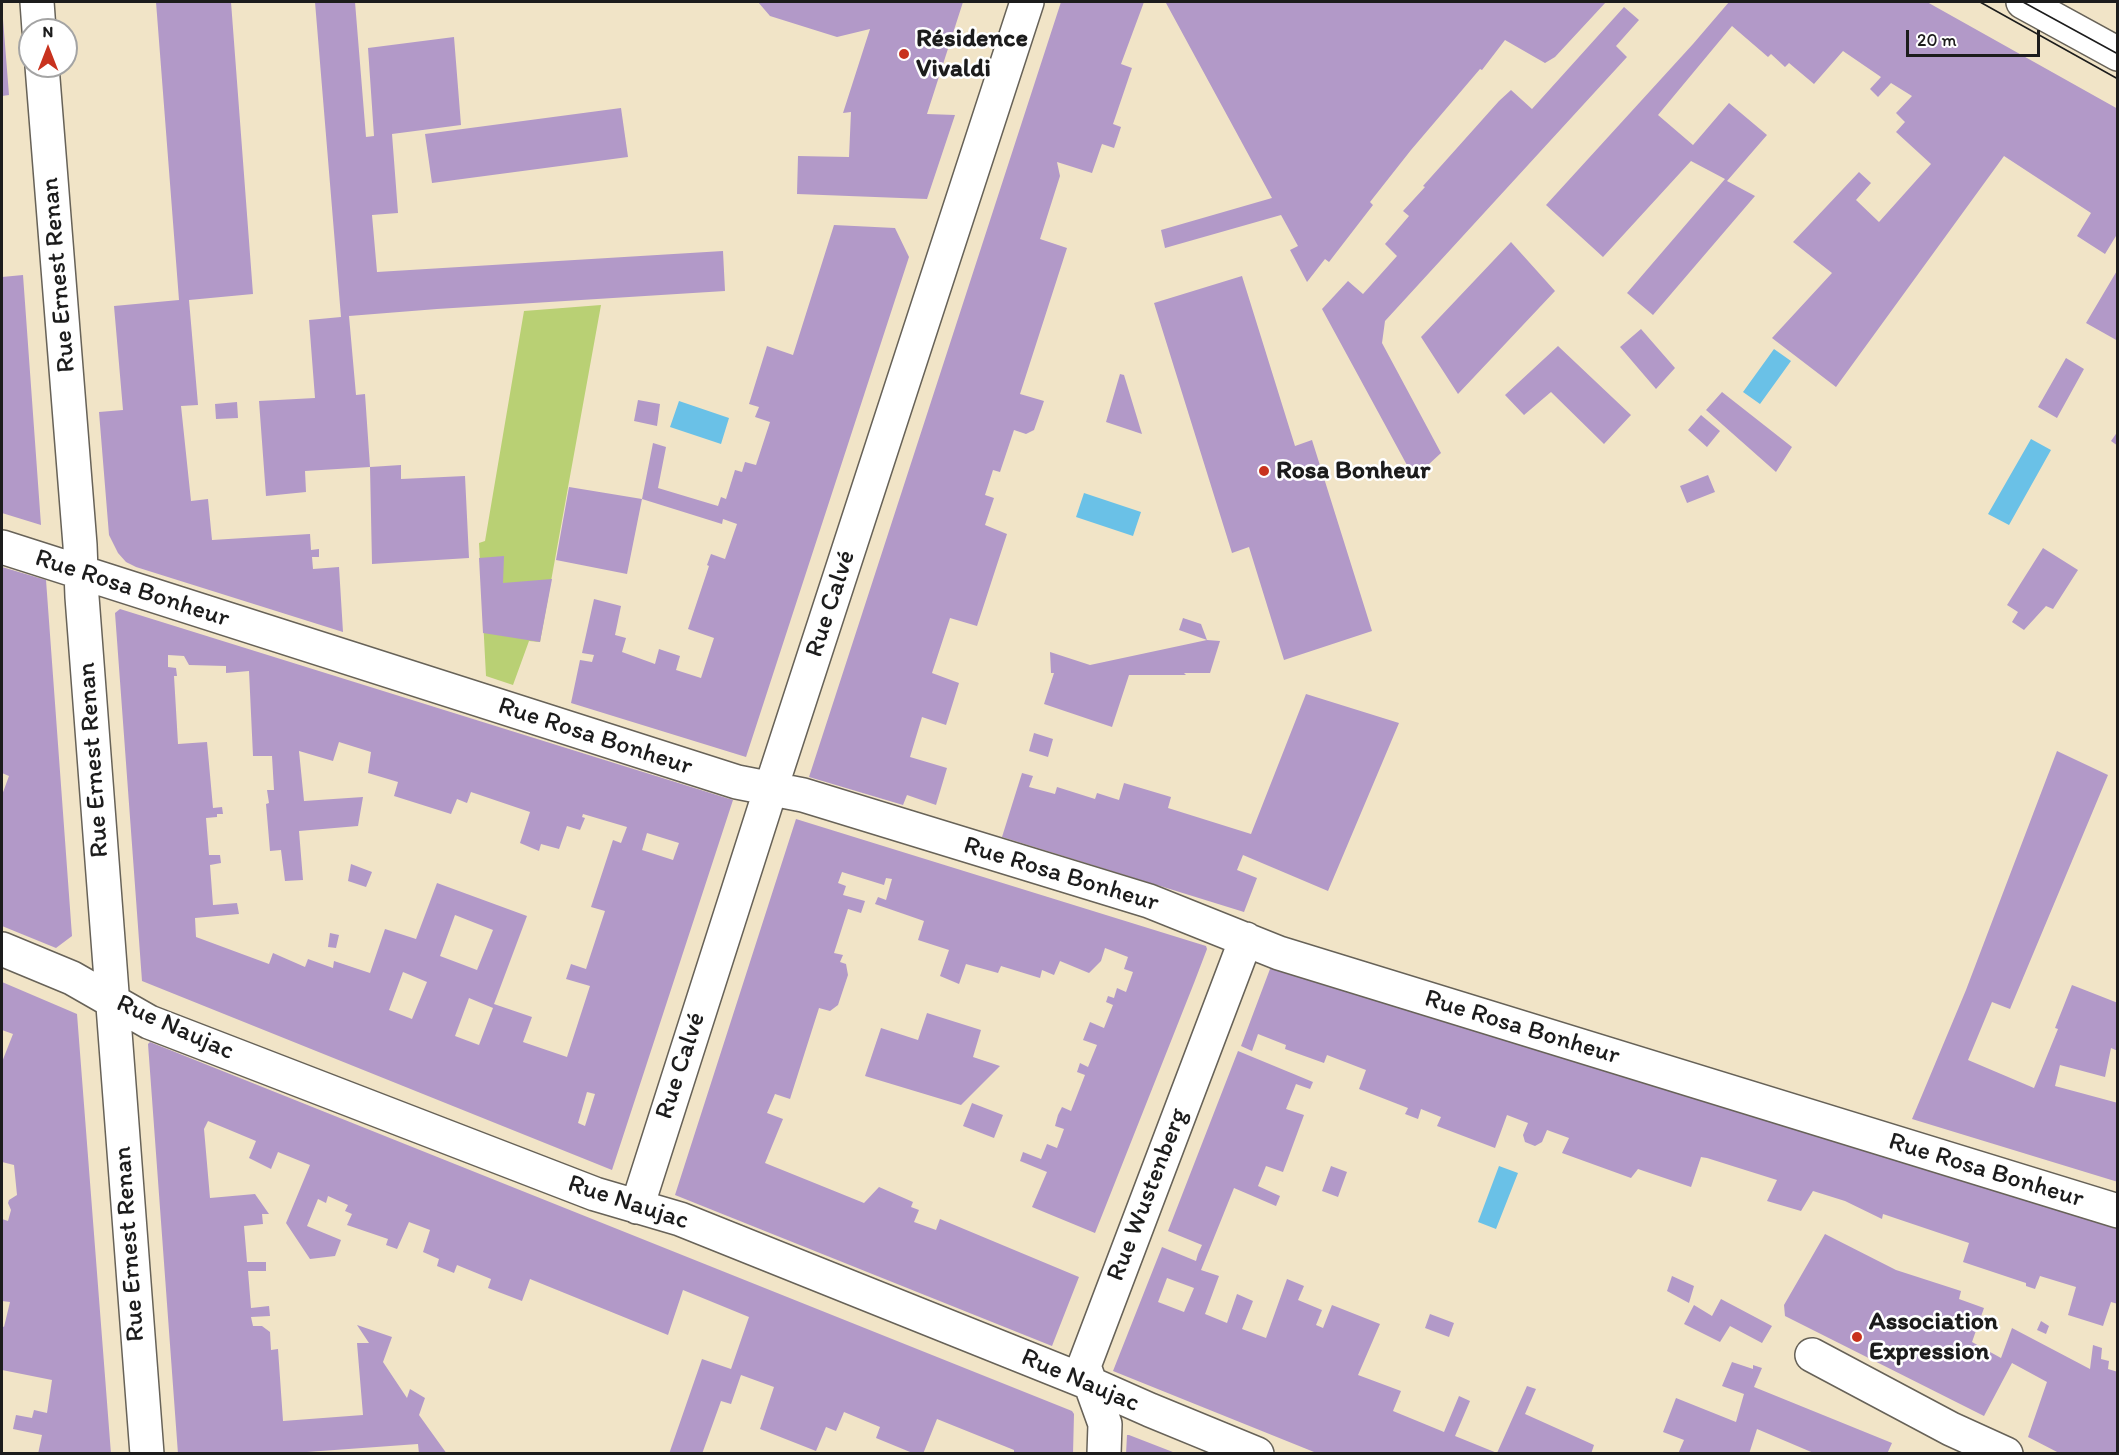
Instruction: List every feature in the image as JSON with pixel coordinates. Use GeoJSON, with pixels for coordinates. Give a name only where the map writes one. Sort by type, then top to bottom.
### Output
{"type":"FeatureCollection","features":[{"type":"Feature","properties":{"kind":"street"},"geometry":{"type":"LineString","coordinates":[[37,2],[38,18]]}},
{"type":"Feature","properties":{"kind":"street","name":"Rue Calvé"},"geometry":{"type":"LineString","coordinates":[[637,1207],[1027,2]]}},
{"type":"Feature","properties":{"kind":"street"},"geometry":{"type":"LineString","coordinates":[[2023,2],[2118,54]]}},
{"type":"Feature","properties":{"kind":"street","name":"Rue Ernest Renan"},"geometry":{"type":"LineString","coordinates":[[43,78],[147,1454]]}},
{"type":"Feature","properties":{"kind":"street","name":"Rue Rosa Bonheur"},"geometry":{"type":"LineString","coordinates":[[2,547],[737,782],[804,795],[1149,901],[1279,953],[2118,1211]]}},
{"type":"Feature","properties":{"kind":"street","name":"Rue Wustenberg"},"geometry":{"type":"LineString","coordinates":[[1104,1454],[1105,1424],[1084,1366],[1246,939]]}},
{"type":"Feature","properties":{"kind":"street","name":"Rue Naujac"},"geometry":{"type":"LineString","coordinates":[[2,949],[72,978],[149,1022],[595,1194],[680,1219],[1089,1383],[1257,1454]]}},
{"type":"Feature","properties":{"kind":"street"},"geometry":{"type":"LineString","coordinates":[[1812,1355],[1951,1429],[2006,1454]]}},
{"type":"Feature","properties":{"kind":"green space"},"geometry":{"type":"Polygon","coordinates":[[[601,305],[540,642],[529,641],[513,685],[486,676],[479,543],[485,541],[524,311],[601,305]]]}},
{"type":"Feature","properties":{"kind":"water"},"geometry":{"type":"Polygon","coordinates":[[[1774,349],[1791,361],[1760,404],[1743,392],[1774,349]]]}},
{"type":"Feature","properties":{"kind":"water"},"geometry":{"type":"Polygon","coordinates":[[[679,401],[729,418],[721,444],[670,427],[679,401]]]}},
{"type":"Feature","properties":{"kind":"water"},"geometry":{"type":"Polygon","coordinates":[[[2031,439],[2051,450],[2009,525],[1988,514],[2031,439]]]}},
{"type":"Feature","properties":{"kind":"water"},"geometry":{"type":"Polygon","coordinates":[[[1084,493],[1141,512],[1133,536],[1076,517],[1084,493]]]}},
{"type":"Feature","properties":{"kind":"water"},"geometry":{"type":"Polygon","coordinates":[[[1499,1166],[1518,1173],[1496,1229],[1478,1222],[1499,1166]]]}},
{"type":"Feature","properties":{"kind":"building"},"geometry":{"type":"Polygon","coordinates":[[[156,2],[231,2],[253,294],[189,300],[198,405],[181,406],[191,501],[208,499],[212,540],[310,534],[311,550],[319,549],[319,557],[312,557],[313,569],[339,567],[343,632],[136,567],[126,562],[118,553],[109,535],[99,412],[123,410],[114,306],[179,300],[156,2]]]}},
{"type":"Feature","properties":{"kind":"building"},"geometry":{"type":"Polygon","coordinates":[[[315,2],[355,2],[366,137],[374,136],[368,48],[454,37],[461,125],[392,134],[398,213],[372,215],[377,272],[723,251],[725,291],[349,316],[356,395],[365,394],[370,467],[305,471],[306,492],[266,496],[259,401],[315,398],[309,320],[341,317],[315,2]]]}},
{"type":"Feature","properties":{"kind":"building"},"geometry":{"type":"Polygon","coordinates":[[[758,2],[963,2],[927,114],[955,115],[927,199],[797,194],[798,156],[849,157],[851,112],[843,113],[870,29],[837,37],[770,16],[758,2]]]}},
{"type":"Feature","properties":{"kind":"building"},"geometry":{"type":"Polygon","coordinates":[[[1061,2],[1144,2],[1121,64],[1132,68],[1113,124],[1121,127],[1114,148],[1102,144],[1092,173],[1057,162],[1060,176],[1040,239],[1067,248],[1020,394],[1044,401],[1034,430],[1026,434],[1014,430],[1000,472],[993,470],[985,495],[994,498],[985,525],[1007,534],[977,626],[950,618],[932,673],[959,683],[946,725],[922,717],[910,757],[947,768],[936,805],[907,795],[903,805],[809,777],[1061,2]]]}},
{"type":"Feature","properties":{"kind":"building"},"geometry":{"type":"Polygon","coordinates":[[[1167,2],[1606,2],[1555,57],[1545,63],[1505,40],[1482,70],[1480,69],[1411,150],[1370,202],[1373,205],[1329,262],[1325,259],[1307,282],[1290,250],[1298,246],[1281,215],[1165,248],[1161,230],[1272,198],[1167,2]]]}},
{"type":"Feature","properties":{"kind":"building"},"geometry":{"type":"Polygon","coordinates":[[[1729,2],[1927,2],[2118,109],[2118,237],[2116,236],[2105,254],[2077,236],[2091,213],[2004,156],[1836,387],[1772,338],[1832,273],[1793,242],[1859,172],[1871,183],[1856,200],[1879,222],[1931,164],[1896,132],[1905,122],[1896,113],[1912,96],[1891,83],[1878,97],[1870,89],[1881,77],[1843,51],[1814,84],[1789,63],[1785,67],[1771,54],[1768,57],[1732,26],[1658,115],[1693,145],[1729,103],[1767,135],[1727,181],[1755,196],[1653,315],[1627,293],[1725,179],[1691,161],[1603,257],[1546,205],[1729,2]]]}},
{"type":"Feature","properties":{"kind":"building"},"geometry":{"type":"Polygon","coordinates":[[[1624,7],[1639,20],[1616,46],[1627,57],[1385,321],[1382,343],[1441,453],[1414,478],[1322,309],[1348,281],[1363,294],[1397,256],[1385,244],[1409,216],[1403,211],[1499,101],[1511,90],[1532,109],[1624,7]]]}},
{"type":"Feature","properties":{"kind":"building"},"geometry":{"type":"Polygon","coordinates":[[[2,19],[9,95],[2,96],[2,19]]]}},
{"type":"Feature","properties":{"kind":"building"},"geometry":{"type":"Polygon","coordinates":[[[621,108],[628,157],[432,183],[425,134],[621,108]]]}},
{"type":"Feature","properties":{"kind":"building"},"geometry":{"type":"Polygon","coordinates":[[[834,225],[895,228],[909,257],[746,757],[571,703],[580,660],[592,662],[594,655],[582,653],[594,599],[621,606],[615,635],[626,638],[622,652],[655,664],[659,649],[680,656],[676,670],[701,678],[714,638],[688,629],[711,554],[725,559],[737,524],[723,519],[722,524],[642,499],[653,443],[666,447],[658,488],[718,506],[721,497],[726,499],[735,470],[742,472],[745,462],[756,465],[770,422],[755,417],[759,407],[749,404],[767,346],[793,355],[834,225]]]}},
{"type":"Feature","properties":{"kind":"building"},"geometry":{"type":"Polygon","coordinates":[[[1511,242],[1555,291],[1458,394],[1421,337],[1511,242]]]}},
{"type":"Feature","properties":{"kind":"building"},"geometry":{"type":"Polygon","coordinates":[[[2118,269],[2118,341],[2086,323],[2118,269]]]}},
{"type":"Feature","properties":{"kind":"building"},"geometry":{"type":"Polygon","coordinates":[[[23,275],[41,525],[2,513],[2,277],[23,275]]]}},
{"type":"Feature","properties":{"kind":"building","name":"Rosa Bonheur"},"geometry":{"type":"Polygon","coordinates":[[[1242,276],[1295,446],[1312,440],[1372,631],[1284,660],[1249,547],[1232,553],[1154,303],[1242,276]]]}},
{"type":"Feature","properties":{"kind":"building"},"geometry":{"type":"Polygon","coordinates":[[[1641,329],[1675,368],[1656,389],[1620,347],[1641,329]]]}},
{"type":"Feature","properties":{"kind":"building"},"geometry":{"type":"Polygon","coordinates":[[[1558,346],[1631,415],[1604,444],[1551,392],[1524,415],[1505,395],[1558,346]]]}},
{"type":"Feature","properties":{"kind":"building"},"geometry":{"type":"Polygon","coordinates":[[[2066,358],[2084,369],[2057,418],[2038,407],[2066,358]]]}},
{"type":"Feature","properties":{"kind":"building"},"geometry":{"type":"Polygon","coordinates":[[[1120,374],[1124,375],[1142,434],[1106,422],[1120,374]]]}},
{"type":"Feature","properties":{"kind":"building"},"geometry":{"type":"Polygon","coordinates":[[[1722,392],[1792,447],[1776,472],[1706,410],[1722,392]]]}},
{"type":"Feature","properties":{"kind":"building"},"geometry":{"type":"Polygon","coordinates":[[[638,400],[660,404],[657,426],[634,421],[638,400]]]}},
{"type":"Feature","properties":{"kind":"building"},"geometry":{"type":"Polygon","coordinates":[[[237,402],[238,418],[216,419],[215,404],[237,402]]]}},
{"type":"Feature","properties":{"kind":"building"},"geometry":{"type":"Polygon","coordinates":[[[1701,415],[1720,431],[1707,447],[1688,430],[1701,415]]]}},
{"type":"Feature","properties":{"kind":"building"},"geometry":{"type":"Polygon","coordinates":[[[2118,431],[2118,446],[2111,441],[2118,431]]]}},
{"type":"Feature","properties":{"kind":"building"},"geometry":{"type":"Polygon","coordinates":[[[401,465],[401,479],[465,476],[469,558],[372,564],[370,467],[401,465]]]}},
{"type":"Feature","properties":{"kind":"building"},"geometry":{"type":"Polygon","coordinates":[[[1708,475],[1715,492],[1687,503],[1680,486],[1708,475]]]}},
{"type":"Feature","properties":{"kind":"building"},"geometry":{"type":"Polygon","coordinates":[[[569,487],[642,499],[627,574],[556,560],[569,487]]]}},
{"type":"Feature","properties":{"kind":"building"},"geometry":{"type":"Polygon","coordinates":[[[2043,548],[2078,570],[2053,609],[2046,606],[2024,630],[2012,622],[2018,612],[2007,605],[2043,548]]]}},
{"type":"Feature","properties":{"kind":"building"},"geometry":{"type":"Polygon","coordinates":[[[504,556],[503,583],[552,579],[540,642],[483,633],[479,558],[504,556]]]}},
{"type":"Feature","properties":{"kind":"building"},"geometry":{"type":"Polygon","coordinates":[[[2,567],[46,580],[72,936],[56,948],[2,926],[2,795],[9,776],[2,773],[2,567]]]}},
{"type":"Feature","properties":{"kind":"building"},"geometry":{"type":"Polygon","coordinates":[[[120,609],[733,800],[612,1170],[142,981],[115,613],[120,609]],[[168,655],[168,667],[176,668],[177,676],[174,676],[178,744],[207,742],[213,808],[222,807],[223,814],[206,818],[209,855],[220,855],[221,863],[210,865],[213,905],[237,903],[239,914],[195,918],[196,937],[269,964],[273,953],[305,967],[308,959],[333,968],[334,961],[370,973],[385,929],[416,939],[437,883],[527,916],[494,1004],[532,1017],[523,1042],[567,1057],[590,986],[566,979],[571,964],[586,969],[605,911],[591,907],[613,840],[621,843],[627,827],[583,814],[582,817],[585,818],[580,830],[567,826],[559,849],[541,844],[539,851],[520,843],[530,812],[471,792],[467,803],[457,799],[451,814],[394,796],[398,782],[368,773],[371,752],[339,742],[333,761],[299,751],[304,801],[363,797],[358,826],[299,831],[303,880],[285,881],[281,850],[270,851],[266,804],[269,803],[267,790],[274,790],[272,756],[253,756],[249,671],[226,673],[226,666],[189,665],[184,656],[168,655]],[[647,833],[642,850],[673,860],[679,843],[647,833]],[[455,915],[440,956],[477,970],[493,930],[455,915]],[[403,972],[389,1010],[412,1019],[427,982],[403,972]],[[469,998],[455,1036],[479,1045],[493,1008],[469,998]],[[587,1092],[578,1123],[585,1126],[595,1094],[587,1092]]]}},
{"type":"Feature","properties":{"kind":"building"},"geometry":{"type":"Polygon","coordinates":[[[1183,618],[1201,624],[1207,640],[1179,630],[1183,618]]]}},
{"type":"Feature","properties":{"kind":"building"},"geometry":{"type":"Polygon","coordinates":[[[1207,640],[1220,641],[1210,673],[1129,675],[1112,727],[1044,704],[1054,673],[1051,673],[1050,652],[1090,665],[1207,640]]]}},
{"type":"Feature","properties":{"kind":"building"},"geometry":{"type":"Polygon","coordinates":[[[1306,694],[1399,723],[1328,891],[1243,855],[1237,870],[1257,878],[1244,912],[1002,837],[1022,773],[1033,776],[1029,787],[1055,794],[1057,787],[1095,799],[1097,793],[1119,800],[1124,783],[1171,797],[1168,808],[1251,834],[1306,694]]]}},
{"type":"Feature","properties":{"kind":"building"},"geometry":{"type":"Polygon","coordinates":[[[1034,733],[1053,739],[1048,757],[1029,751],[1034,733]]]}},
{"type":"Feature","properties":{"kind":"building"},"geometry":{"type":"Polygon","coordinates":[[[2057,751],[2108,775],[2010,1009],[1992,1002],[1968,1060],[2034,1088],[2058,1029],[2055,1028],[2072,985],[2118,1003],[2118,1051],[2111,1048],[2105,1077],[2060,1065],[2055,1086],[2118,1103],[2118,1182],[1912,1119],[1966,990],[2057,751]]]}},
{"type":"Feature","properties":{"kind":"building"},"geometry":{"type":"Polygon","coordinates":[[[796,819],[1206,946],[1207,949],[1194,983],[1095,1233],[1032,1207],[1047,1172],[1020,1161],[1023,1152],[1041,1159],[1047,1144],[1057,1148],[1064,1129],[1055,1126],[1058,1115],[1062,1107],[1071,1111],[1085,1075],[1077,1072],[1080,1063],[1088,1067],[1097,1045],[1083,1040],[1090,1022],[1104,1028],[1113,1005],[1106,1002],[1108,996],[1114,998],[1117,988],[1126,992],[1133,972],[1124,969],[1128,957],[1105,948],[1101,961],[1089,973],[1060,961],[1054,975],[1042,970],[1040,978],[1001,966],[998,973],[966,964],[959,984],[940,976],[949,950],[918,940],[924,921],[875,904],[878,897],[886,900],[892,879],[886,878],[884,885],[842,872],[838,883],[846,886],[843,895],[865,901],[861,913],[848,909],[834,953],[843,955],[840,962],[846,964],[848,975],[838,1005],[830,1011],[819,1008],[790,1099],[775,1094],[767,1113],[783,1119],[765,1163],[864,1203],[879,1187],[913,1202],[911,1207],[919,1210],[914,1222],[936,1230],[940,1219],[1079,1277],[1052,1346],[675,1195],[796,819]]]}},
{"type":"Feature","properties":{"kind":"building"},"geometry":{"type":"Polygon","coordinates":[[[351,864],[372,872],[366,887],[348,881],[351,864]]]}},
{"type":"Feature","properties":{"kind":"building"},"geometry":{"type":"Polygon","coordinates":[[[330,933],[339,935],[336,948],[328,947],[330,933]]]}},
{"type":"Feature","properties":{"kind":"building"},"geometry":{"type":"Polygon","coordinates":[[[1273,967],[2118,1227],[2118,1304],[2111,1302],[2103,1326],[2068,1315],[2076,1287],[2040,1276],[2035,1289],[2026,1286],[2026,1283],[1963,1262],[1969,1243],[1883,1214],[1882,1219],[1845,1201],[1813,1191],[1801,1211],[1767,1201],[1777,1180],[1707,1158],[1701,1157],[1691,1187],[1638,1169],[1631,1178],[1562,1153],[1569,1138],[1547,1130],[1542,1142],[1535,1146],[1525,1142],[1523,1135],[1528,1123],[1507,1115],[1495,1148],[1437,1126],[1441,1117],[1421,1109],[1418,1119],[1405,1114],[1408,1108],[1359,1089],[1366,1070],[1327,1055],[1324,1063],[1285,1049],[1286,1045],[1258,1034],[1252,1051],[1241,1046],[1270,969],[1273,967]]]}},
{"type":"Feature","properties":{"kind":"building"},"geometry":{"type":"Polygon","coordinates":[[[2,982],[77,1014],[111,1454],[38,1454],[42,1435],[13,1429],[16,1415],[32,1418],[34,1410],[47,1413],[52,1380],[2,1370],[2,1326],[4,1327],[10,1302],[2,1301],[2,1219],[8,1221],[11,1210],[9,1200],[17,1195],[14,1165],[2,1162],[2,1062],[13,1034],[2,1030],[2,982]]]}},
{"type":"Feature","properties":{"kind":"building"},"geometry":{"type":"Polygon","coordinates":[[[927,1013],[981,1030],[973,1057],[1000,1066],[961,1105],[865,1076],[881,1028],[918,1040],[927,1013]]]}},
{"type":"Feature","properties":{"kind":"building"},"geometry":{"type":"Polygon","coordinates":[[[150,1042],[1072,1411],[1074,1414],[1073,1454],[1014,1454],[1014,1450],[937,1419],[923,1454],[915,1454],[876,1438],[880,1427],[844,1412],[836,1431],[826,1427],[816,1451],[760,1429],[774,1387],[741,1375],[731,1404],[721,1401],[702,1454],[669,1454],[702,1359],[731,1369],[749,1317],[683,1290],[668,1335],[530,1279],[522,1301],[488,1288],[491,1279],[457,1265],[454,1273],[437,1266],[439,1259],[423,1252],[430,1230],[409,1222],[397,1249],[386,1245],[388,1239],[347,1225],[352,1214],[345,1211],[348,1205],[328,1196],[326,1203],[318,1199],[307,1226],[341,1240],[335,1256],[310,1259],[286,1223],[310,1165],[278,1152],[271,1169],[249,1158],[256,1141],[208,1121],[204,1129],[210,1198],[255,1194],[269,1214],[262,1214],[263,1224],[244,1226],[247,1262],[266,1262],[266,1271],[248,1271],[251,1308],[269,1306],[270,1316],[251,1317],[253,1326],[262,1326],[270,1332],[271,1350],[278,1349],[283,1421],[363,1415],[357,1343],[369,1343],[357,1325],[392,1337],[383,1362],[407,1398],[410,1389],[425,1398],[419,1415],[447,1454],[419,1454],[418,1444],[279,1454],[178,1454],[148,1044],[150,1042]]]}},
{"type":"Feature","properties":{"kind":"building"},"geometry":{"type":"Polygon","coordinates":[[[1238,1051],[1313,1082],[1310,1089],[1296,1084],[1286,1109],[1304,1115],[1283,1172],[1266,1166],[1258,1186],[1280,1196],[1276,1206],[1234,1188],[1201,1270],[1219,1276],[1205,1314],[1227,1323],[1237,1294],[1253,1301],[1242,1329],[1266,1338],[1287,1279],[1304,1286],[1298,1300],[1322,1310],[1316,1325],[1323,1328],[1332,1305],[1380,1324],[1358,1375],[1401,1391],[1393,1411],[1444,1432],[1459,1396],[1470,1401],[1455,1436],[1497,1453],[1527,1386],[1536,1389],[1525,1414],[1594,1445],[1591,1454],[1319,1454],[1113,1371],[1162,1247],[1196,1261],[1202,1245],[1168,1231],[1238,1051]],[[1167,1278],[1158,1302],[1184,1312],[1194,1288],[1167,1278]]]}},
{"type":"Feature","properties":{"kind":"building"},"geometry":{"type":"Polygon","coordinates":[[[972,1103],[1003,1115],[994,1138],[963,1126],[972,1103]]]}},
{"type":"Feature","properties":{"kind":"building"},"geometry":{"type":"Polygon","coordinates":[[[1331,1166],[1347,1172],[1338,1197],[1322,1191],[1331,1166]]]}},
{"type":"Feature","properties":{"kind":"building"},"geometry":{"type":"Polygon","coordinates":[[[1825,1234],[1896,1270],[1961,1291],[1959,1299],[1984,1308],[1972,1342],[2001,1358],[2012,1328],[2090,1369],[2093,1345],[2102,1348],[2101,1359],[2109,1361],[2108,1369],[2118,1372],[2118,1454],[2061,1454],[2028,1437],[2047,1382],[2012,1363],[1984,1416],[1785,1316],[1784,1305],[1825,1234]]]}},
{"type":"Feature","properties":{"kind":"building"},"geometry":{"type":"Polygon","coordinates":[[[1672,1276],[1694,1286],[1689,1303],[1667,1291],[1672,1276]]]}},
{"type":"Feature","properties":{"kind":"building"},"geometry":{"type":"Polygon","coordinates":[[[1721,1299],[1772,1326],[1762,1343],[1730,1326],[1720,1342],[1684,1324],[1694,1305],[1712,1316],[1721,1299]]]}},
{"type":"Feature","properties":{"kind":"building"},"geometry":{"type":"Polygon","coordinates":[[[1430,1314],[1454,1323],[1449,1337],[1425,1328],[1430,1314]]]}},
{"type":"Feature","properties":{"kind":"building"},"geometry":{"type":"Polygon","coordinates":[[[2041,1321],[2049,1326],[2046,1334],[2037,1330],[2041,1321]]]}},
{"type":"Feature","properties":{"kind":"building"},"geometry":{"type":"Polygon","coordinates":[[[1732,1362],[1753,1369],[1753,1365],[1762,1368],[1754,1387],[1892,1443],[1887,1454],[1816,1454],[1757,1429],[1749,1454],[1678,1454],[1684,1440],[1663,1432],[1676,1398],[1736,1422],[1744,1394],[1722,1386],[1732,1362]]]}},
{"type":"Feature","properties":{"kind":"building"},"geometry":{"type":"Polygon","coordinates":[[[1127,1435],[1129,1435],[1178,1454],[1126,1454],[1127,1435]]]}},
{"type":"Feature","properties":{"kind":"tram line"},"geometry":{"type":"LineString","coordinates":[[1980,2],[2118,79]]}},
{"type":"Feature","properties":{"kind":"tram line"},"geometry":{"type":"LineString","coordinates":[[2023,2],[2118,54]]}},
{"type":"Feature","properties":{"kind":"place","name":"Résidence Vivaldi"},"geometry":{"type":"Point","coordinates":[904,54]}},
{"type":"Feature","properties":{"kind":"place","name":"Rosa Bonheur"},"geometry":{"type":"Point","coordinates":[1264,471]}},
{"type":"Feature","properties":{"kind":"place","name":"Association Expression"},"geometry":{"type":"Point","coordinates":[1857,1337]}}]}
